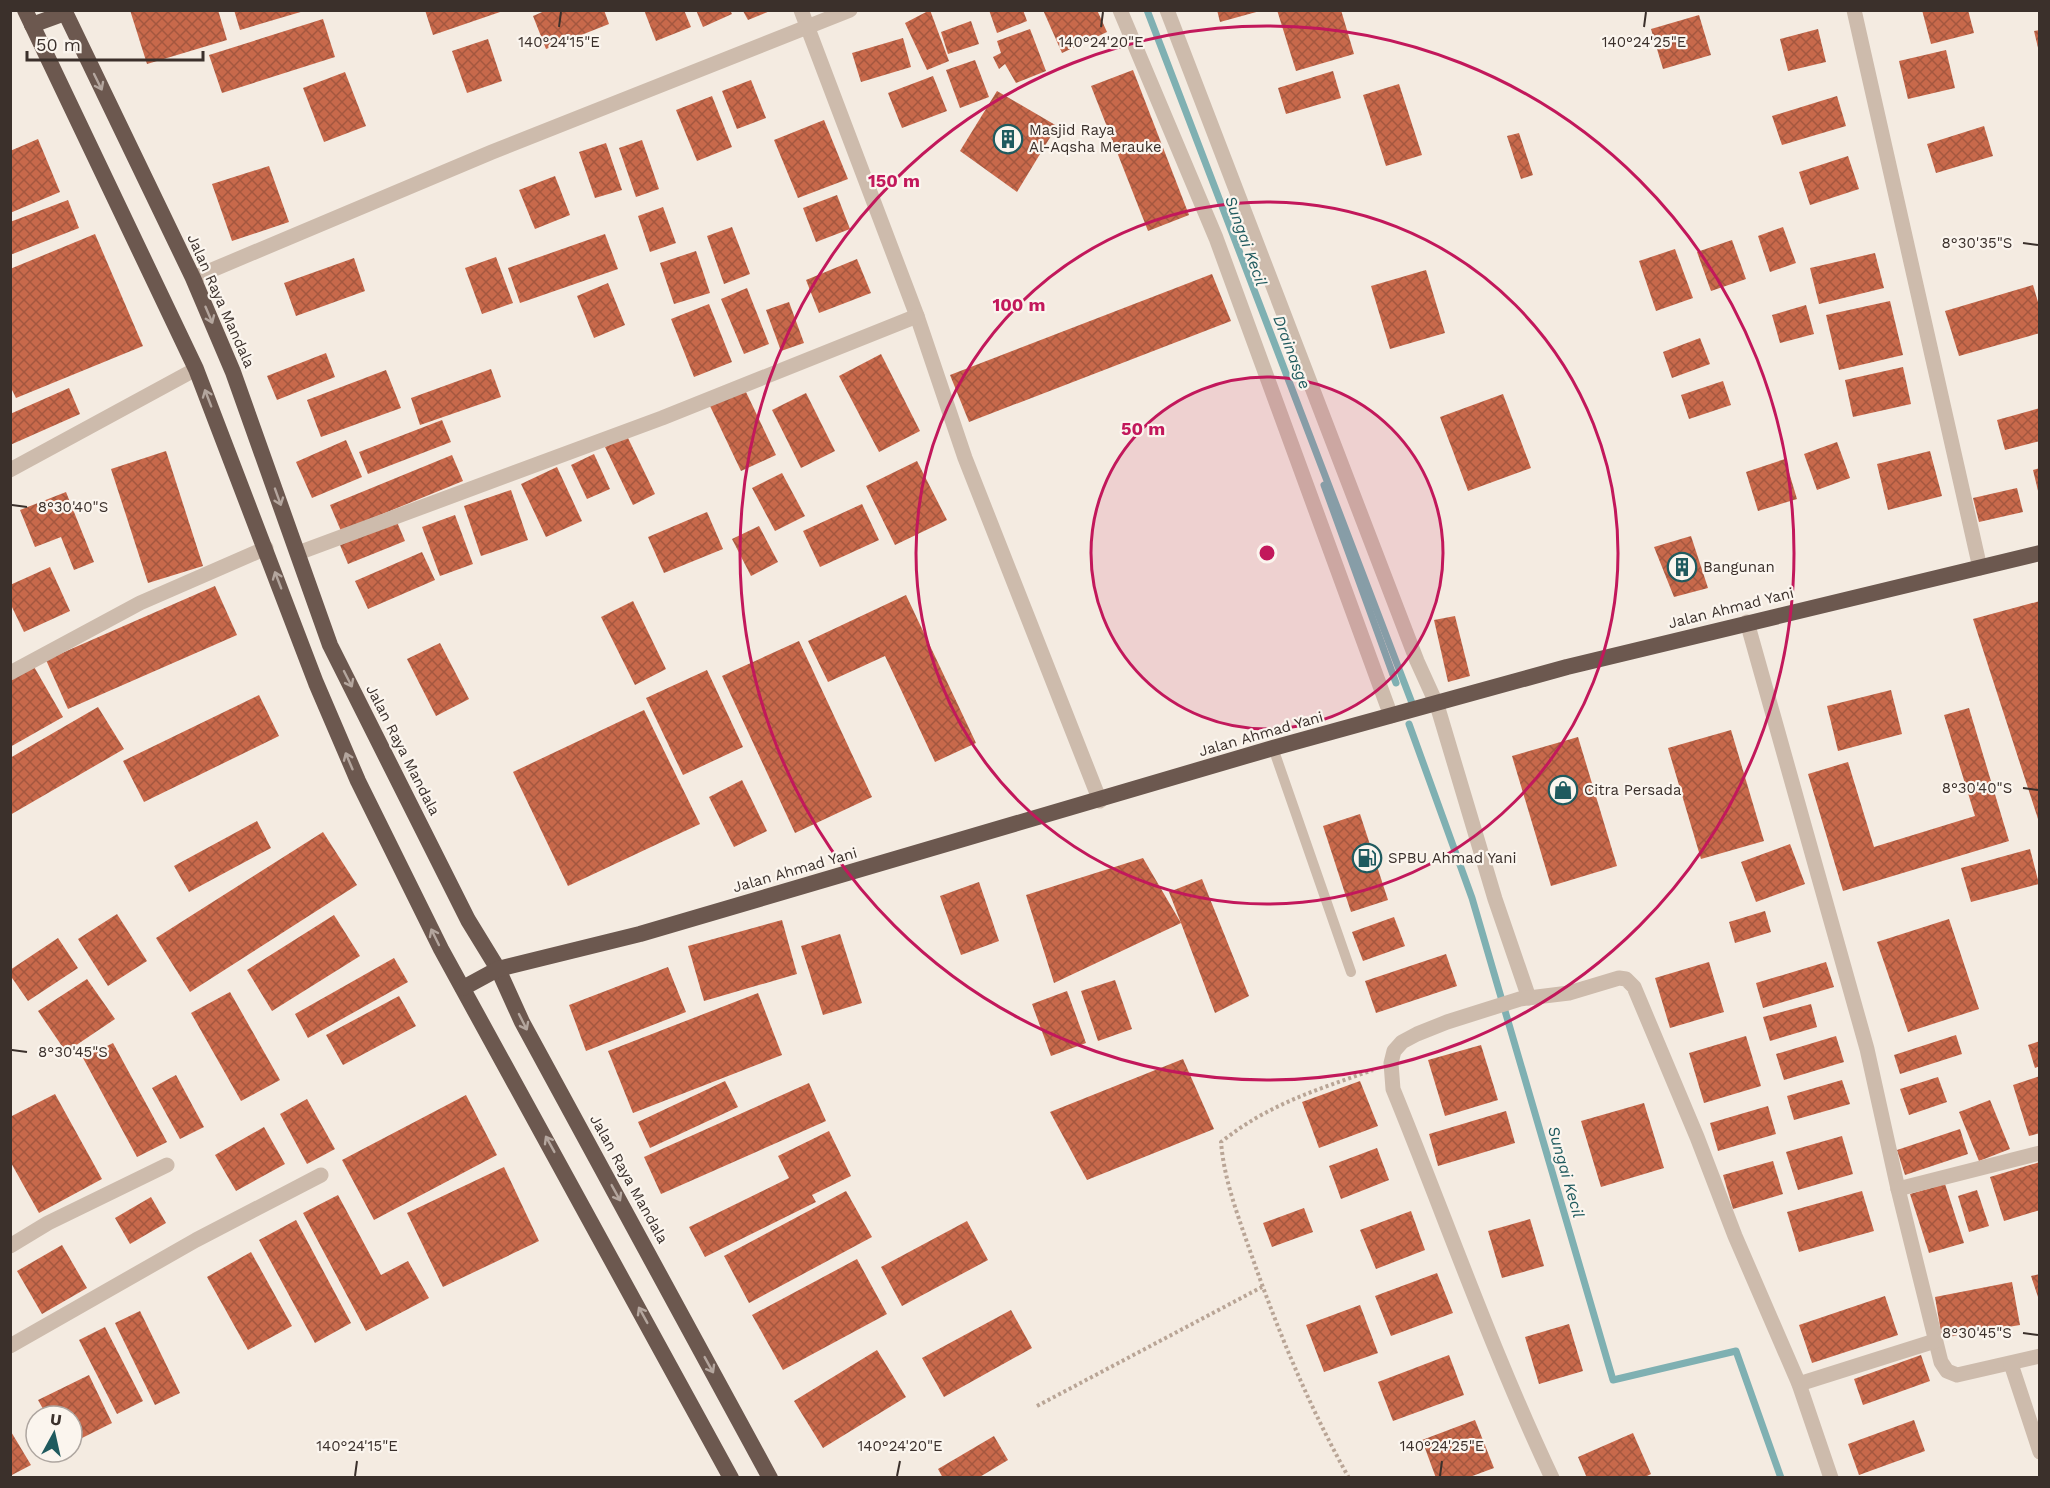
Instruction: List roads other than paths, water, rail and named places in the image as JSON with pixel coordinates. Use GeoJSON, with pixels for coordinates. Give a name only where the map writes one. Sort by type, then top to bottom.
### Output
{"type":"FeatureCollection","features":[{"type":"Feature","properties":{"kind":"highway"},"geometry":{"type":"LineString","coordinates":[[64,12],[28,18],[196,369],[316,683],[358,782],[463,988],[731,1478]]}},
{"type":"Feature","properties":{"kind":"highway","name":"Jalan Raya Mandala"},"geometry":{"type":"LineString","coordinates":[[64,12],[193,278],[233,372],[330,645],[468,920],[498,969],[522,1022],[770,1478]]}},
{"type":"Feature","properties":{"kind":"highway","name":"Jalan Ahmad Yani"},"geometry":{"type":"LineString","coordinates":[[463,988],[498,969],[640,934],[1100,801],[1273,748],[1567,667],[1746,622],[2040,553]]}},
{"type":"Feature","properties":{"kind":"street"},"geometry":{"type":"LineString","coordinates":[[801,10],[916,316],[965,458],[1100,801]]}},
{"type":"Feature","properties":{"kind":"street"},"geometry":{"type":"LineString","coordinates":[[193,278],[492,152],[850,10]]}},
{"type":"Feature","properties":{"kind":"street"},"geometry":{"type":"LineString","coordinates":[[1120,10],[1216,238],[1396,715]]}},
{"type":"Feature","properties":{"kind":"street"},"geometry":{"type":"LineString","coordinates":[[1167,10],[1417,661],[1495,898],[1525,999]]}},
{"type":"Feature","properties":{"kind":"street"},"geometry":{"type":"LineString","coordinates":[[1854,10],[1980,568]]}},
{"type":"Feature","properties":{"kind":"street"},"geometry":{"type":"LineString","coordinates":[[298,553],[662,418],[916,316]]}},
{"type":"Feature","properties":{"kind":"street"},"geometry":{"type":"LineString","coordinates":[[10,470],[196,369]]}},
{"type":"Feature","properties":{"kind":"street"},"geometry":{"type":"LineString","coordinates":[[10,673],[140,603],[266,548]]}},
{"type":"Feature","properties":{"kind":"street"},"geometry":{"type":"LineString","coordinates":[[1746,622],[1867,1049],[1898,1189],[1935,1341],[1944,1366],[1952,1374],[1967,1374],[2040,1356]]}},
{"type":"Feature","properties":{"kind":"street"},"geometry":{"type":"LineString","coordinates":[[1552,1478],[1522,1415],[1393,1089],[1391,1063],[1394,1051],[1402,1042],[1447,1022],[1489,1008],[1525,999],[1569,993],[1619,978],[1626,979],[1634,987],[1697,1137],[1734,1236],[1799,1383],[1832,1478]]}},
{"type":"Feature","properties":{"kind":"street"},"geometry":{"type":"LineString","coordinates":[[1898,1189],[2040,1153]]}},
{"type":"Feature","properties":{"kind":"street"},"geometry":{"type":"LineString","coordinates":[[10,1246],[48,1223],[167,1166]]}},
{"type":"Feature","properties":{"kind":"street"},"geometry":{"type":"LineString","coordinates":[[10,1346],[196,1240],[321,1175]]}},
{"type":"Feature","properties":{"kind":"street"},"geometry":{"type":"LineString","coordinates":[[1799,1383],[1935,1341]]}},
{"type":"Feature","properties":{"kind":"street"},"geometry":{"type":"LineString","coordinates":[[2011,1364],[2040,1452]]}},
{"type":"Feature","properties":{"kind":"lane"},"geometry":{"type":"LineString","coordinates":[[1273,748],[1350,972]]}},
{"type":"Feature","properties":{"kind":"waterway","name":"Sungai Kecil"},"geometry":{"type":"LineString","coordinates":[[1147,10],[1412,703]]}},
{"type":"Feature","properties":{"kind":"waterway","name":"Sungai Kecil"},"geometry":{"type":"LineString","coordinates":[[1324,485],[1396,683]]}},
{"type":"Feature","properties":{"kind":"waterway","name":"Sungai Kecil"},"geometry":{"type":"LineString","coordinates":[[1409,724],[1472,898],[1613,1380],[1736,1351],[1781,1478]]}},
{"type":"Feature","properties":{"kind":"place","name":"Masjid Raya Al-Aqsha Merauke"},"geometry":{"type":"Point","coordinates":[1008,139]}},
{"type":"Feature","properties":{"kind":"place","name":"Bangunan"},"geometry":{"type":"Point","coordinates":[1682,567]}},
{"type":"Feature","properties":{"kind":"place","name":"Citra Persada"},"geometry":{"type":"Point","coordinates":[1563,790]}},
{"type":"Feature","properties":{"kind":"place","name":"SPBU Ahmad Yani"},"geometry":{"type":"Point","coordinates":[1367,858]}},
{"type":"Feature","properties":{"kind":"water label","name":"Drainasge"},"geometry":{"type":"Point","coordinates":[1292,352]}}]}
